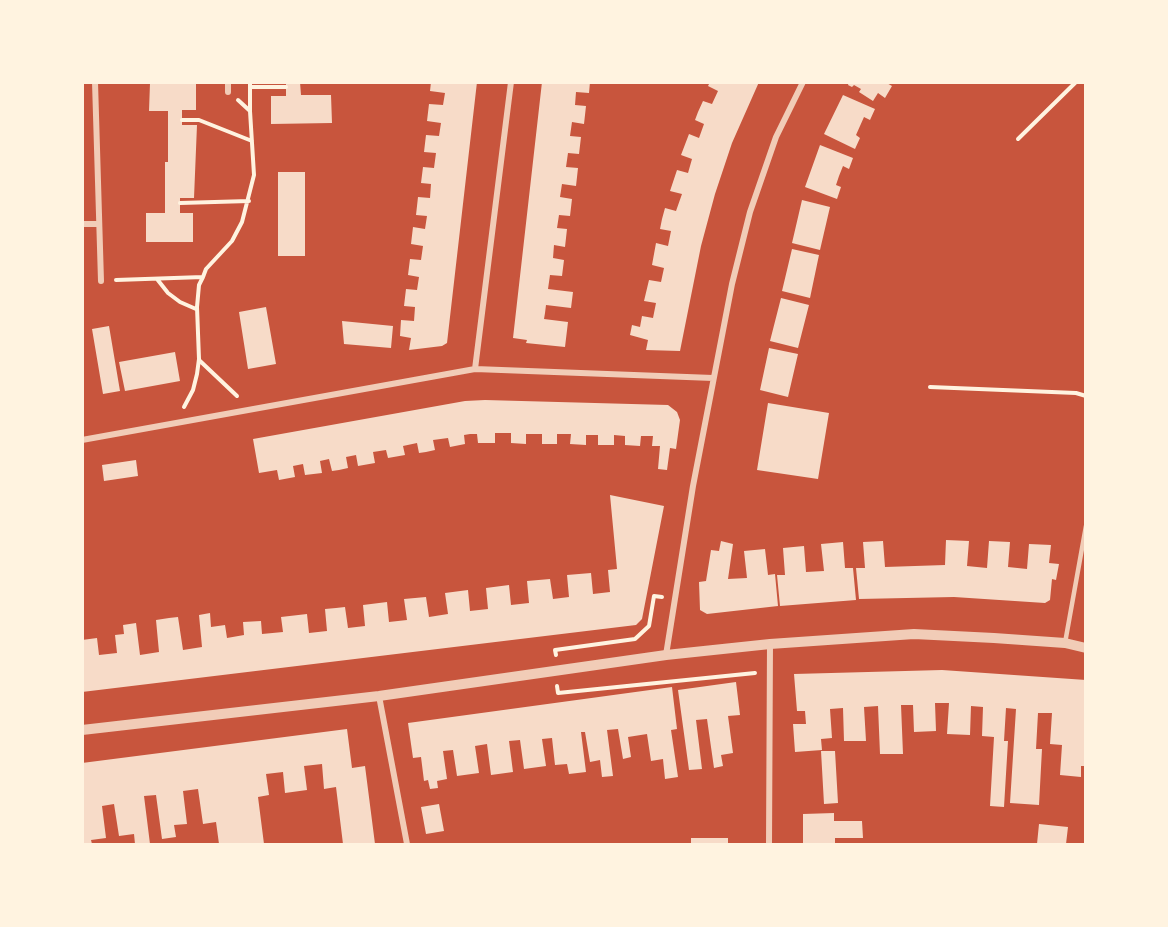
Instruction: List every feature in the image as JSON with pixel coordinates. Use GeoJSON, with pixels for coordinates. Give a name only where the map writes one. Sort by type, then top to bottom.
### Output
{"type":"FeatureCollection","features":[{"type":"Feature","properties":{"kind":"street"},"geometry":{"type":"LineString","coordinates":[[95,82],[101,281]]}},
{"type":"Feature","properties":{"kind":"street"},"geometry":{"type":"LineString","coordinates":[[228,82],[228,92]]}},
{"type":"Feature","properties":{"kind":"street"},"geometry":{"type":"LineString","coordinates":[[475,369],[511,82]]}},
{"type":"Feature","properties":{"kind":"street"},"geometry":{"type":"LineString","coordinates":[[666,655],[713,378],[732,284],[750,212],[776,137],[804,82]]}},
{"type":"Feature","properties":{"kind":"street"},"geometry":{"type":"LineString","coordinates":[[82,224],[98,224]]}},
{"type":"Feature","properties":{"kind":"street"},"geometry":{"type":"LineString","coordinates":[[82,440],[475,369],[713,378]]}},
{"type":"Feature","properties":{"kind":"street"},"geometry":{"type":"LineString","coordinates":[[82,730],[379,696],[666,655],[770,644],[914,634],[1065,643],[1086,648]]}},
{"type":"Feature","properties":{"kind":"street"},"geometry":{"type":"LineString","coordinates":[[769,844],[770,644]]}},
{"type":"Feature","properties":{"kind":"street"},"geometry":{"type":"LineString","coordinates":[[379,696],[407,844]]}},
{"type":"Feature","properties":{"kind":"lane"},"geometry":{"type":"LineString","coordinates":[[1065,643],[1086,526]]}},
{"type":"Feature","properties":{"kind":"path"},"geometry":{"type":"LineString","coordinates":[[1018,139],[1076,82]]}},
{"type":"Feature","properties":{"kind":"path"},"geometry":{"type":"LineString","coordinates":[[175,423],[193,390],[199,359],[197,309],[199,285],[206,269],[232,241],[249,201],[254,175],[250,85],[286,87]]}},
{"type":"Feature","properties":{"kind":"path"},"geometry":{"type":"LineString","coordinates":[[228,92],[250,111]]}},
{"type":"Feature","properties":{"kind":"path"},"geometry":{"type":"LineString","coordinates":[[182,120],[199,120],[252,141]]}},
{"type":"Feature","properties":{"kind":"path"},"geometry":{"type":"LineString","coordinates":[[180,203],[249,201]]}},
{"type":"Feature","properties":{"kind":"path"},"geometry":{"type":"LineString","coordinates":[[101,281],[203,277]]}},
{"type":"Feature","properties":{"kind":"path"},"geometry":{"type":"LineString","coordinates":[[157,279],[168,293],[180,302],[197,309]]}},
{"type":"Feature","properties":{"kind":"path"},"geometry":{"type":"LineString","coordinates":[[199,359],[252,410]]}},
{"type":"Feature","properties":{"kind":"path"},"geometry":{"type":"LineString","coordinates":[[930,387],[1076,393],[1086,396]]}},
{"type":"Feature","properties":{"kind":"building"},"geometry":{"type":"Polygon","coordinates":[[[286,82],[300,82],[301,95],[331,95],[332,123],[271,124],[271,96],[286,96],[286,82]]]}},
{"type":"Feature","properties":{"kind":"building"},"geometry":{"type":"Polygon","coordinates":[[[431,82],[477,82],[447,343],[442,346],[409,350],[411,338],[400,336],[401,320],[414,321],[415,307],[404,306],[406,289],[417,290],[419,277],[408,275],[410,259],[421,260],[423,246],[411,244],[413,227],[425,229],[427,216],[416,215],[418,197],[430,198],[431,184],[421,183],[423,167],[434,168],[436,153],[424,152],[426,135],[439,136],[441,123],[427,121],[429,104],[443,105],[445,93],[430,91],[431,82]]]}},
{"type":"Feature","properties":{"kind":"building"},"geometry":{"type":"Polygon","coordinates":[[[542,82],[590,82],[589,93],[576,92],[575,105],[586,106],[584,124],[572,122],[570,136],[581,137],[579,154],[568,153],[566,167],[578,168],[576,186],[562,184],[560,197],[572,199],[570,216],[559,215],[557,228],[567,229],[565,247],[554,245],[553,258],[564,260],[562,276],[550,275],[548,289],[573,292],[571,308],[546,305],[544,319],[568,322],[565,347],[526,343],[527,340],[513,338],[542,82]]]}},
{"type":"Feature","properties":{"kind":"building"},"geometry":{"type":"Polygon","coordinates":[[[710,82],[759,82],[732,143],[715,194],[701,246],[680,351],[646,350],[648,340],[630,335],[632,325],[640,327],[642,316],[653,318],[656,303],[644,301],[649,280],[661,282],[664,268],[652,265],[656,243],[668,246],[671,231],[660,229],[662,219],[665,208],[676,211],[682,194],[670,191],[677,170],[688,173],[692,159],[681,155],[689,134],[699,138],[704,124],[695,120],[703,101],[712,104],[718,91],[708,86],[710,82]]]}},
{"type":"Feature","properties":{"kind":"building"},"geometry":{"type":"Polygon","coordinates":[[[849,82],[885,82],[892,86],[885,98],[878,93],[873,101],[859,92],[861,89],[848,85],[849,82]]]}},
{"type":"Feature","properties":{"kind":"building"},"geometry":{"type":"Polygon","coordinates":[[[150,83],[196,83],[196,110],[182,110],[182,125],[197,125],[194,198],[180,198],[180,213],[193,213],[193,242],[146,242],[146,213],[165,213],[165,162],[168,162],[168,111],[149,111],[150,83]]]}},
{"type":"Feature","properties":{"kind":"building"},"geometry":{"type":"Polygon","coordinates":[[[843,95],[875,109],[870,120],[864,117],[856,135],[860,138],[855,149],[824,134],[843,95]]]}},
{"type":"Feature","properties":{"kind":"building"},"geometry":{"type":"Polygon","coordinates":[[[820,145],[853,158],[849,169],[843,166],[839,176],[836,185],[841,187],[837,199],[805,187],[820,145]]]}},
{"type":"Feature","properties":{"kind":"building"},"geometry":{"type":"Polygon","coordinates":[[[278,172],[305,172],[305,256],[278,256],[278,172]]]}},
{"type":"Feature","properties":{"kind":"building"},"geometry":{"type":"Polygon","coordinates":[[[802,200],[830,207],[820,250],[792,243],[802,200]]]}},
{"type":"Feature","properties":{"kind":"building"},"geometry":{"type":"Polygon","coordinates":[[[792,249],[819,255],[810,298],[782,291],[792,249]]]}},
{"type":"Feature","properties":{"kind":"building"},"geometry":{"type":"Polygon","coordinates":[[[781,298],[809,305],[798,348],[770,341],[781,298]]]}},
{"type":"Feature","properties":{"kind":"building"},"geometry":{"type":"Polygon","coordinates":[[[266,307],[276,364],[248,369],[239,312],[266,307]]]}},
{"type":"Feature","properties":{"kind":"building"},"geometry":{"type":"Polygon","coordinates":[[[342,321],[393,326],[391,348],[344,344],[342,321]]]}},
{"type":"Feature","properties":{"kind":"building"},"geometry":{"type":"Polygon","coordinates":[[[109,326],[120,391],[103,394],[92,329],[109,326]]]}},
{"type":"Feature","properties":{"kind":"building"},"geometry":{"type":"Polygon","coordinates":[[[769,348],[798,354],[788,397],[760,390],[769,348]]]}},
{"type":"Feature","properties":{"kind":"building"},"geometry":{"type":"Polygon","coordinates":[[[175,352],[180,381],[125,391],[119,362],[175,352]]]}},
{"type":"Feature","properties":{"kind":"building"},"geometry":{"type":"Polygon","coordinates":[[[465,401],[668,405],[677,412],[680,420],[676,449],[670,448],[667,470],[658,469],[660,446],[652,446],[653,436],[641,436],[640,446],[625,445],[625,436],[614,435],[614,445],[598,445],[598,435],[586,435],[586,445],[570,444],[571,434],[557,434],[557,444],[542,444],[542,434],[526,434],[526,444],[511,443],[511,433],[495,433],[495,443],[478,443],[477,434],[470,434],[464,435],[465,444],[450,447],[448,438],[433,440],[435,450],[426,452],[419,453],[417,443],[403,446],[405,455],[388,458],[386,450],[373,452],[375,463],[358,466],[356,455],[346,457],[348,468],[339,470],[332,471],[329,459],[320,461],[322,473],[305,475],[303,464],[293,466],[295,477],[279,480],[277,470],[259,473],[253,439],[465,401]]]}},
{"type":"Feature","properties":{"kind":"building"},"geometry":{"type":"Polygon","coordinates":[[[768,403],[829,413],[818,479],[757,470],[768,403]]]}},
{"type":"Feature","properties":{"kind":"building"},"geometry":{"type":"Polygon","coordinates":[[[136,460],[138,476],[104,481],[102,465],[136,460]]]}},
{"type":"Feature","properties":{"kind":"building"},"geometry":{"type":"Polygon","coordinates":[[[610,495],[664,506],[642,619],[636,625],[82,692],[82,640],[97,638],[99,655],[117,653],[115,635],[124,634],[123,625],[136,623],[140,655],[159,652],[156,620],[169,618],[178,617],[183,650],[202,647],[199,615],[210,613],[211,627],[225,625],[227,638],[244,635],[243,622],[261,621],[262,634],[283,632],[281,617],[307,614],[309,633],[327,631],[325,609],[345,607],[348,628],[365,626],[363,605],[387,602],[389,622],[407,620],[404,599],[426,597],[429,617],[448,614],[445,593],[468,590],[470,611],[488,609],[486,588],[509,585],[511,605],[529,603],[527,581],[550,579],[553,599],[569,597],[567,575],[591,573],[593,594],[610,592],[608,570],[617,569],[610,495]]]}},
{"type":"Feature","properties":{"kind":"building"},"geometry":{"type":"Polygon","coordinates":[[[946,540],[969,541],[967,566],[987,568],[989,541],[1010,542],[1008,567],[1027,569],[1029,544],[1051,545],[1049,563],[1059,564],[1056,580],[1052,579],[1050,600],[1045,603],[954,597],[859,599],[856,568],[865,568],[863,542],[883,541],[885,567],[945,565],[946,540]]]}},
{"type":"Feature","properties":{"kind":"building"},"geometry":{"type":"Polygon","coordinates":[[[721,541],[733,544],[728,579],[747,578],[744,551],[765,549],[768,575],[775,574],[778,606],[707,614],[700,610],[699,582],[706,581],[711,550],[719,551],[721,541]]]}},
{"type":"Feature","properties":{"kind":"building"},"geometry":{"type":"Polygon","coordinates":[[[843,542],[845,568],[853,568],[856,600],[780,606],[777,575],[785,575],[783,548],[804,546],[806,572],[824,571],[821,544],[843,542]]]}},
{"type":"Feature","properties":{"kind":"building"},"geometry":{"type":"Polygon","coordinates":[[[942,670],[1086,680],[1086,766],[1081,766],[1081,777],[1060,775],[1062,745],[1050,744],[1052,713],[1038,713],[1036,749],[1042,749],[1039,805],[1010,803],[1016,709],[1006,708],[1004,741],[1008,741],[1004,807],[990,806],[994,737],[982,736],[983,707],[971,706],[970,735],[947,734],[949,703],[935,703],[936,731],[914,732],[913,705],[901,705],[903,754],[880,754],[878,706],[864,707],[866,741],[844,741],[843,708],[830,709],[832,738],[821,739],[822,750],[795,752],[793,724],[806,724],[805,711],[797,711],[794,674],[942,670]]]}},
{"type":"Feature","properties":{"kind":"building"},"geometry":{"type":"Polygon","coordinates":[[[736,682],[740,715],[728,716],[733,753],[721,755],[723,766],[714,768],[707,719],[696,720],[702,769],[689,770],[678,690],[736,682]]]}},
{"type":"Feature","properties":{"kind":"building"},"geometry":{"type":"Polygon","coordinates":[[[672,687],[677,729],[671,730],[678,777],[665,779],[663,759],[651,761],[647,734],[628,737],[631,757],[623,759],[618,729],[607,730],[613,776],[602,777],[600,760],[590,762],[585,732],[581,732],[586,772],[569,774],[567,764],[555,765],[552,738],[542,739],[546,766],[524,769],[520,740],[509,741],[513,772],[491,775],[487,744],[475,746],[479,773],[457,776],[453,750],[443,751],[447,779],[437,781],[438,788],[430,789],[428,780],[424,781],[421,757],[413,758],[408,723],[672,687]]]}},
{"type":"Feature","properties":{"kind":"building"},"geometry":{"type":"Polygon","coordinates":[[[347,729],[352,768],[365,766],[375,844],[343,844],[336,787],[324,789],[322,764],[304,766],[307,790],[285,793],[283,772],[266,774],[269,795],[258,797],[264,844],[219,844],[216,822],[203,824],[198,789],[183,791],[187,824],[174,825],[176,837],[162,839],[156,795],[144,796],[150,844],[135,844],[134,834],[119,836],[114,804],[102,806],[106,838],[91,840],[92,844],[82,844],[82,763],[347,729]]]}},
{"type":"Feature","properties":{"kind":"building"},"geometry":{"type":"Polygon","coordinates":[[[821,751],[835,751],[838,803],[824,804],[821,751]]]}},
{"type":"Feature","properties":{"kind":"building"},"geometry":{"type":"Polygon","coordinates":[[[439,804],[444,831],[426,834],[421,807],[439,804]]]}},
{"type":"Feature","properties":{"kind":"building"},"geometry":{"type":"Polygon","coordinates":[[[834,813],[834,821],[862,821],[863,838],[835,838],[835,844],[803,844],[803,814],[834,813]]]}},
{"type":"Feature","properties":{"kind":"building"},"geometry":{"type":"Polygon","coordinates":[[[1039,824],[1068,827],[1066,844],[1037,844],[1039,824]]]}},
{"type":"Feature","properties":{"kind":"building"},"geometry":{"type":"Polygon","coordinates":[[[691,838],[728,838],[728,844],[691,844],[691,838]]]}}]}
